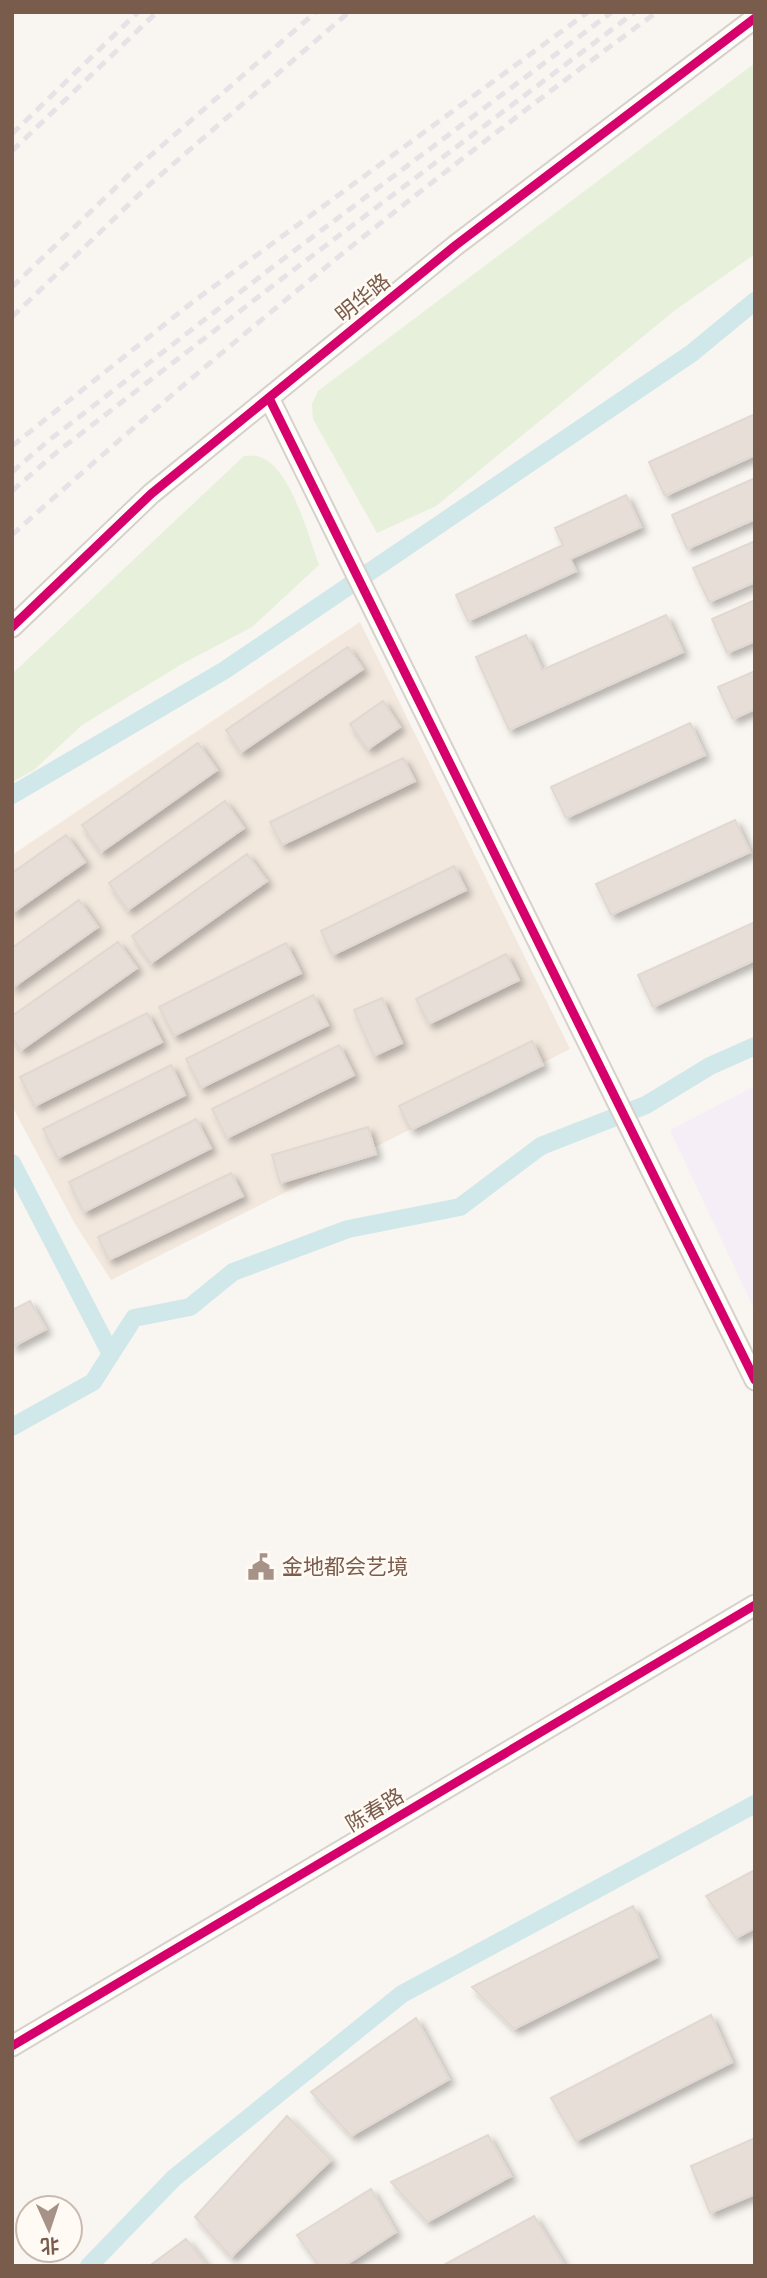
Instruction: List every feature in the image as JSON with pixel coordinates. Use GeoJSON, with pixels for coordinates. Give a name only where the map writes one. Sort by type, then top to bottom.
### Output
{"type":"FeatureCollection","features":[{"type":"Feature","properties":{"kind":"street","name":"明华路"},"geometry":{"type":"LineString","coordinates":[[12,627],[151,494],[456,245],[755,18]]}},
{"type":"Feature","properties":{"kind":"street"},"geometry":{"type":"LineString","coordinates":[[269,398],[755,1380]]}},
{"type":"Feature","properties":{"kind":"street","name":"陈春路"},"geometry":{"type":"LineString","coordinates":[[12,2046],[755,1605]]}},
{"type":"Feature","properties":{"kind":"shaded area"},"geometry":{"type":"Polygon","coordinates":[[[360,622],[570,1049],[111,1280],[75,1224],[12,1106],[12,855],[360,622]]]}},
{"type":"Feature","properties":{"kind":"shaded area"},"geometry":{"type":"Polygon","coordinates":[[[755,1086],[755,1311],[670,1130],[755,1086]]]}},
{"type":"Feature","properties":{"kind":"green space"},"geometry":{"type":"Polygon","coordinates":[[[755,63],[755,254],[674,311],[436,506],[377,533],[313,419],[312,404],[318,391],[755,63]]]}},
{"type":"Feature","properties":{"kind":"green space"},"geometry":{"type":"Polygon","coordinates":[[[244,456],[260,457],[271,463],[281,474],[290,488],[319,565],[252,627],[182,664],[82,725],[34,770],[12,782],[12,674],[244,456]]]}},
{"type":"Feature","properties":{"kind":"building"},"geometry":{"type":"Polygon","coordinates":[[[755,414],[755,455],[665,496],[649,462],[755,414]]]}},
{"type":"Feature","properties":{"kind":"building"},"geometry":{"type":"Polygon","coordinates":[[[755,478],[755,519],[687,549],[672,515],[755,478]]]}},
{"type":"Feature","properties":{"kind":"building"},"geometry":{"type":"Polygon","coordinates":[[[626,495],[641,527],[570,559],[576,571],[468,621],[456,595],[563,545],[555,528],[626,495]]]}},
{"type":"Feature","properties":{"kind":"building"},"geometry":{"type":"Polygon","coordinates":[[[755,541],[755,582],[709,602],[693,568],[755,541]]]}},
{"type":"Feature","properties":{"kind":"building"},"geometry":{"type":"Polygon","coordinates":[[[755,600],[755,641],[727,653],[712,619],[755,600]]]}},
{"type":"Feature","properties":{"kind":"building"},"geometry":{"type":"Polygon","coordinates":[[[666,615],[683,652],[509,730],[476,657],[526,635],[542,670],[666,615]]]}},
{"type":"Feature","properties":{"kind":"building"},"geometry":{"type":"Polygon","coordinates":[[[348,647],[363,669],[241,752],[226,730],[348,647]]]}},
{"type":"Feature","properties":{"kind":"building"},"geometry":{"type":"Polygon","coordinates":[[[755,671],[755,709],[733,719],[718,687],[755,671]]]}},
{"type":"Feature","properties":{"kind":"building"},"geometry":{"type":"Polygon","coordinates":[[[383,701],[400,727],[368,749],[350,724],[383,701]]]}},
{"type":"Feature","properties":{"kind":"building"},"geometry":{"type":"Polygon","coordinates":[[[690,723],[705,755],[566,818],[551,787],[690,723]]]}},
{"type":"Feature","properties":{"kind":"building"},"geometry":{"type":"Polygon","coordinates":[[[198,743],[217,770],[101,852],[82,825],[198,743]]]}},
{"type":"Feature","properties":{"kind":"building"},"geometry":{"type":"Polygon","coordinates":[[[403,758],[415,781],[282,845],[270,822],[403,758]]]}},
{"type":"Feature","properties":{"kind":"building"},"geometry":{"type":"Polygon","coordinates":[[[225,801],[244,828],[128,910],[109,883],[225,801]]]}},
{"type":"Feature","properties":{"kind":"building"},"geometry":{"type":"Polygon","coordinates":[[[735,820],[750,852],[611,915],[596,884],[735,820]]]}},
{"type":"Feature","properties":{"kind":"building"},"geometry":{"type":"Polygon","coordinates":[[[66,835],[85,862],[12,913],[12,873],[66,835]]]}},
{"type":"Feature","properties":{"kind":"building"},"geometry":{"type":"Polygon","coordinates":[[[247,854],[267,881],[151,963],[132,936],[247,854]]]}},
{"type":"Feature","properties":{"kind":"building"},"geometry":{"type":"Polygon","coordinates":[[[454,866],[466,890],[333,955],[321,931],[454,866]]]}},
{"type":"Feature","properties":{"kind":"building"},"geometry":{"type":"Polygon","coordinates":[[[79,900],[98,927],[12,988],[12,948],[79,900]]]}},
{"type":"Feature","properties":{"kind":"building"},"geometry":{"type":"Polygon","coordinates":[[[755,922],[755,960],[653,1007],[638,975],[755,922]]]}},
{"type":"Feature","properties":{"kind":"building"},"geometry":{"type":"Polygon","coordinates":[[[118,942],[137,968],[21,1050],[12,1038],[12,1016],[118,942]]]}},
{"type":"Feature","properties":{"kind":"building"},"geometry":{"type":"Polygon","coordinates":[[[286,943],[301,973],[174,1036],[159,1007],[286,943]]]}},
{"type":"Feature","properties":{"kind":"building"},"geometry":{"type":"Polygon","coordinates":[[[506,954],[519,980],[429,1024],[416,999],[506,954]]]}},
{"type":"Feature","properties":{"kind":"building"},"geometry":{"type":"Polygon","coordinates":[[[313,995],[328,1025],[201,1088],[186,1059],[313,995]]]}},
{"type":"Feature","properties":{"kind":"building"},"geometry":{"type":"Polygon","coordinates":[[[382,998],[402,1043],[374,1056],[354,1010],[382,998]]]}},
{"type":"Feature","properties":{"kind":"building"},"geometry":{"type":"Polygon","coordinates":[[[147,1013],[162,1042],[35,1106],[20,1077],[147,1013]]]}},
{"type":"Feature","properties":{"kind":"building"},"geometry":{"type":"Polygon","coordinates":[[[532,1041],[543,1065],[411,1130],[399,1106],[532,1041]]]}},
{"type":"Feature","properties":{"kind":"building"},"geometry":{"type":"Polygon","coordinates":[[[339,1045],[354,1075],[227,1138],[212,1109],[339,1045]]]}},
{"type":"Feature","properties":{"kind":"building"},"geometry":{"type":"Polygon","coordinates":[[[171,1065],[185,1095],[58,1158],[43,1129],[171,1065]]]}},
{"type":"Feature","properties":{"kind":"building"},"geometry":{"type":"Polygon","coordinates":[[[196,1119],[211,1148],[84,1212],[69,1182],[196,1119]]]}},
{"type":"Feature","properties":{"kind":"building"},"geometry":{"type":"Polygon","coordinates":[[[368,1127],[376,1154],[280,1183],[272,1155],[368,1127]]]}},
{"type":"Feature","properties":{"kind":"building"},"geometry":{"type":"Polygon","coordinates":[[[231,1173],[243,1196],[109,1260],[98,1237],[231,1173]]]}},
{"type":"Feature","properties":{"kind":"building"},"geometry":{"type":"Polygon","coordinates":[[[30,1301],[46,1329],[12,1347],[12,1310],[30,1301]]]}},
{"type":"Feature","properties":{"kind":"building"},"geometry":{"type":"Polygon","coordinates":[[[755,1870],[755,1928],[736,1938],[706,1896],[755,1870]]]}},
{"type":"Feature","properties":{"kind":"building"},"geometry":{"type":"Polygon","coordinates":[[[633,1906],[657,1957],[514,2029],[472,1987],[633,1906]]]}},
{"type":"Feature","properties":{"kind":"building"},"geometry":{"type":"Polygon","coordinates":[[[711,2015],[732,2062],[576,2141],[551,2098],[711,2015]]]}},
{"type":"Feature","properties":{"kind":"building"},"geometry":{"type":"Polygon","coordinates":[[[416,2018],[449,2079],[351,2136],[311,2092],[416,2018]]]}},
{"type":"Feature","properties":{"kind":"building"},"geometry":{"type":"Polygon","coordinates":[[[287,2116],[331,2160],[231,2257],[195,2217],[287,2116]]]}},
{"type":"Feature","properties":{"kind":"building"},"geometry":{"type":"Polygon","coordinates":[[[488,2135],[511,2176],[427,2222],[391,2182],[488,2135]]]}},
{"type":"Feature","properties":{"kind":"building"},"geometry":{"type":"Polygon","coordinates":[[[755,2138],[755,2194],[710,2213],[691,2166],[755,2138]]]}},
{"type":"Feature","properties":{"kind":"building"},"geometry":{"type":"Polygon","coordinates":[[[371,2189],[396,2232],[344,2266],[319,2266],[297,2235],[371,2189]]]}},
{"type":"Feature","properties":{"kind":"building"},"geometry":{"type":"Polygon","coordinates":[[[534,2216],[564,2265],[442,2266],[534,2216]]]}},
{"type":"Feature","properties":{"kind":"building"},"geometry":{"type":"Polygon","coordinates":[[[186,2239],[207,2266],[153,2266],[152,2264],[186,2239]]]}},
{"type":"Feature","properties":{"kind":"waterway"},"geometry":{"type":"LineString","coordinates":[[12,795],[225,670],[692,353],[755,301]]}},
{"type":"Feature","properties":{"kind":"waterway"},"geometry":{"type":"LineString","coordinates":[[12,1427],[93,1382],[134,1318],[190,1307],[233,1272],[348,1229],[460,1207],[541,1146],[646,1105],[710,1066],[755,1046]]}},
{"type":"Feature","properties":{"kind":"waterway"},"geometry":{"type":"LineString","coordinates":[[12,1163],[111,1354]]}},
{"type":"Feature","properties":{"kind":"waterway"},"geometry":{"type":"LineString","coordinates":[[89,2266],[174,2178],[402,1994],[755,1804]]}},
{"type":"Feature","properties":{"kind":"railway"},"geometry":{"type":"LineString","coordinates":[[12,134],[138,12]]}},
{"type":"Feature","properties":{"kind":"railway"},"geometry":{"type":"LineString","coordinates":[[12,151],[157,12]]}},
{"type":"Feature","properties":{"kind":"railway"},"geometry":{"type":"LineString","coordinates":[[12,287],[135,169],[316,12]]}},
{"type":"Feature","properties":{"kind":"railway"},"geometry":{"type":"LineString","coordinates":[[12,317],[149,185],[349,12]]}},
{"type":"Feature","properties":{"kind":"railway"},"geometry":{"type":"LineString","coordinates":[[12,446],[194,301],[588,12]]}},
{"type":"Feature","properties":{"kind":"railway"},"geometry":{"type":"LineString","coordinates":[[12,472],[48,441],[270,269],[612,12]]}},
{"type":"Feature","properties":{"kind":"railway"},"geometry":{"type":"LineString","coordinates":[[12,491],[57,452],[279,281],[635,12]]}},
{"type":"Feature","properties":{"kind":"railway"},"geometry":{"type":"LineString","coordinates":[[12,535],[168,398],[328,265],[491,136],[657,12]]}},
{"type":"Feature","properties":{"kind":"cycle path"},"geometry":{"type":"LineString","coordinates":[[12,627],[151,494],[456,245],[755,18]]}},
{"type":"Feature","properties":{"kind":"cycle path"},"geometry":{"type":"LineString","coordinates":[[269,398],[755,1380]]}},
{"type":"Feature","properties":{"kind":"cycle path"},"geometry":{"type":"LineString","coordinates":[[12,2046],[755,1605]]}},
{"type":"Feature","properties":{"kind":"place","name":"金地都会艺境"},"geometry":{"type":"Point","coordinates":[261,1567]}}]}
